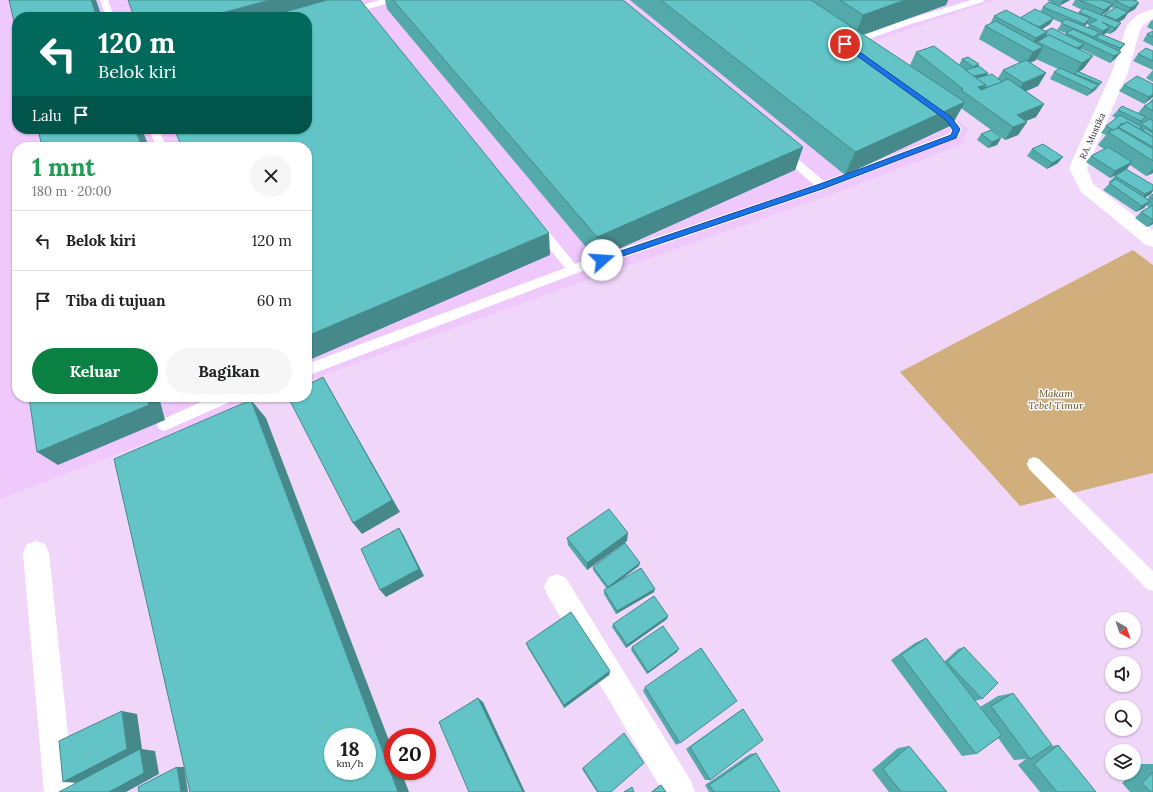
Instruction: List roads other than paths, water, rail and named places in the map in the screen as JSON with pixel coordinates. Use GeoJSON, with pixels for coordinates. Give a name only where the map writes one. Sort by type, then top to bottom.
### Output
{"type":"FeatureCollection","features":[{"type":"Feature","properties":{"kind":"street","name":"RA. Mustika"},"geometry":{"type":"LineString","coordinates":[[1153,13],[1142,18],[1134,25],[1126,76],[1078,168],[1087,188],[1153,240]]}},
{"type":"Feature","properties":{"kind":"street"},"geometry":{"type":"LineString","coordinates":[[36,553],[59,792]]}},
{"type":"Feature","properties":{"kind":"street"},"geometry":{"type":"LineString","coordinates":[[557,587],[680,792]]}},
{"type":"Feature","properties":{"kind":"lane"},"geometry":{"type":"LineString","coordinates":[[104,0],[108,12]]}},
{"type":"Feature","properties":{"kind":"lane"},"geometry":{"type":"LineString","coordinates":[[335,15],[389,0]]}},
{"type":"Feature","properties":{"kind":"lane"},"geometry":{"type":"LineString","coordinates":[[857,53],[841,42],[977,0]]}},
{"type":"Feature","properties":{"kind":"lane"},"geometry":{"type":"LineString","coordinates":[[312,368],[573,270],[822,186],[954,136],[956,129],[954,125],[930,106]]}},
{"type":"Feature","properties":{"kind":"lane"},"geometry":{"type":"LineString","coordinates":[[773,144],[822,186]]}},
{"type":"Feature","properties":{"kind":"lane"},"geometry":{"type":"LineString","coordinates":[[529,215],[573,270]]}},
{"type":"Feature","properties":{"kind":"lane"},"geometry":{"type":"LineString","coordinates":[[164,425],[216,402]]}},
{"type":"Feature","properties":{"kind":"lane"},"geometry":{"type":"LineString","coordinates":[[1034,464],[1153,583]]}},
{"type":"Feature","properties":{"kind":"park label","name":"Makam Tebel Timur"},"geometry":{"type":"Point","coordinates":[1056,398]}}]}
